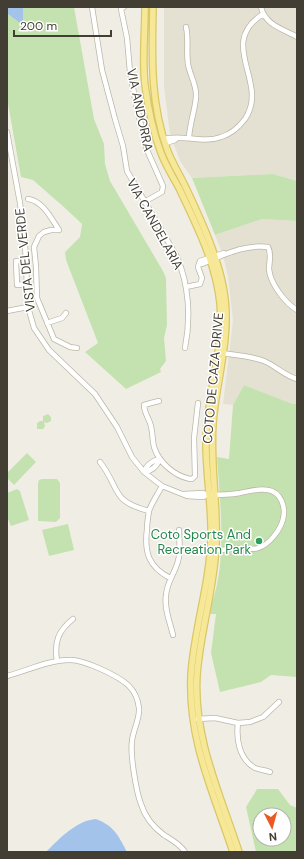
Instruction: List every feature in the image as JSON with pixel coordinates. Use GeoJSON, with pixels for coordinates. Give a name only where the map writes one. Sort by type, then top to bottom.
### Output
{"type":"FeatureCollection","features":[{"type":"Feature","properties":{"kind":"main road","name":"COTO DE CAZA DRIVE"},"geometry":{"type":"LineString","coordinates":[[145,7],[145,86],[153,127],[166,164],[221,276],[225,298],[226,321],[213,423],[213,462],[210,495],[212,536],[193,656],[191,682],[196,719],[205,754],[239,852]]}},
{"type":"Feature","properties":{"kind":"main road","name":"COTO DE CAZA DRIVE"},"geometry":{"type":"LineString","coordinates":[[153,7],[153,88],[161,128],[170,156],[190,196],[212,258]]}},
{"type":"Feature","properties":{"kind":"main road","name":"COTO DE CAZA DRIVE"},"geometry":{"type":"LineString","coordinates":[[210,495],[216,513],[216,550],[199,655],[196,688],[196,740],[204,769],[233,852]]}},
{"type":"Feature","properties":{"kind":"street","name":"VIA CANDELARIA"},"geometry":{"type":"LineString","coordinates":[[92,7],[102,70],[123,146],[127,171],[177,257],[181,268],[186,287],[188,319],[188,334],[185,348]]}},
{"type":"Feature","properties":{"kind":"street","name":"VIA ANDORRA"},"geometry":{"type":"LineString","coordinates":[[124,7],[122,9],[123,19],[136,104],[149,155],[162,186],[162,192],[144,202]]}},
{"type":"Feature","properties":{"kind":"street"},"geometry":{"type":"LineString","coordinates":[[261,7],[263,14],[276,27],[297,37]]}},
{"type":"Feature","properties":{"kind":"street"},"geometry":{"type":"LineString","coordinates":[[165,141],[189,137],[205,140],[222,137],[235,130],[247,116],[252,100],[252,88],[243,58],[242,43],[248,26],[263,14]]}},
{"type":"Feature","properties":{"kind":"street"},"geometry":{"type":"LineString","coordinates":[[186,27],[188,36],[188,65],[196,92],[189,137]]}},
{"type":"Feature","properties":{"kind":"street","name":"VISTA DEL VERDE"},"geometry":{"type":"LineString","coordinates":[[7,132],[20,203],[25,244],[28,307],[34,328],[48,350],[95,394],[117,427],[132,457],[144,472],[162,486],[183,494],[203,493],[210,495],[239,493],[259,489],[268,490],[278,495],[282,502],[284,511],[283,520],[276,532],[266,543],[259,548],[216,550]]}},
{"type":"Feature","properties":{"kind":"street"},"geometry":{"type":"LineString","coordinates":[[28,199],[35,200],[39,203],[52,218],[59,230],[44,232],[39,236],[34,247],[37,274],[37,298],[54,339],[70,348],[77,348]]}},
{"type":"Feature","properties":{"kind":"street"},"geometry":{"type":"LineString","coordinates":[[186,287],[200,284],[202,278],[198,267],[200,261],[248,247],[268,247],[271,251],[269,268],[272,282],[289,304],[297,310]]}},
{"type":"Feature","properties":{"kind":"street"},"geometry":{"type":"LineString","coordinates":[[25,260],[16,261],[17,285],[26,284]]}},
{"type":"Feature","properties":{"kind":"street"},"geometry":{"type":"LineString","coordinates":[[26,274],[37,274]]}},
{"type":"Feature","properties":{"kind":"street"},"geometry":{"type":"LineString","coordinates":[[7,311],[28,307]]}},
{"type":"Feature","properties":{"kind":"street"},"geometry":{"type":"LineString","coordinates":[[47,323],[62,318],[66,313]]}},
{"type":"Feature","properties":{"kind":"street"},"geometry":{"type":"LineString","coordinates":[[221,353],[262,360],[297,379]]}},
{"type":"Feature","properties":{"kind":"street"},"geometry":{"type":"LineString","coordinates":[[159,401],[150,402],[144,405],[144,410],[150,424],[154,447],[160,460],[172,471],[190,480],[194,478],[195,471],[194,438],[198,403]]}},
{"type":"Feature","properties":{"kind":"street"},"geometry":{"type":"LineString","coordinates":[[144,472],[146,467],[155,460],[160,460]]}},
{"type":"Feature","properties":{"kind":"street"},"geometry":{"type":"LineString","coordinates":[[100,462],[106,470],[117,493],[124,501],[149,511]]}},
{"type":"Feature","properties":{"kind":"street"},"geometry":{"type":"LineString","coordinates":[[162,486],[149,511],[146,536],[148,555],[154,566],[170,578]]}},
{"type":"Feature","properties":{"kind":"street"},"geometry":{"type":"LineString","coordinates":[[173,635],[166,606],[166,596],[170,578],[177,565],[180,553],[178,530]]}},
{"type":"Feature","properties":{"kind":"street"},"geometry":{"type":"LineString","coordinates":[[57,661],[55,651],[58,636],[62,629],[73,619]]}},
{"type":"Feature","properties":{"kind":"street"},"geometry":{"type":"LineString","coordinates":[[7,676],[57,661],[73,660],[87,663],[119,678],[126,683],[134,692],[138,702],[139,715],[132,740],[132,747],[141,804],[151,823],[181,846],[185,852]]}},
{"type":"Feature","properties":{"kind":"street"},"geometry":{"type":"LineString","coordinates":[[196,719],[215,718],[238,723],[246,723],[258,720],[277,706],[279,702]]}},
{"type":"Feature","properties":{"kind":"street"},"geometry":{"type":"LineString","coordinates":[[238,723],[238,741],[242,755],[255,768],[270,772]]}},
{"type":"Feature","properties":{"kind":"shaded area"},"geometry":{"type":"Polygon","coordinates":[[[164,7],[297,7],[297,181],[273,174],[192,178],[180,161],[170,134],[164,87],[164,7]]]}},
{"type":"Feature","properties":{"kind":"shaded area"},"geometry":{"type":"Polygon","coordinates":[[[262,219],[297,221],[297,404],[293,404],[244,385],[233,405],[223,404],[233,320],[228,277],[223,255],[215,235],[262,219]]]}},
{"type":"Feature","properties":{"kind":"green space"},"geometry":{"type":"Polygon","coordinates":[[[7,7],[74,7],[94,119],[104,144],[105,164],[110,181],[166,278],[167,325],[164,338],[166,361],[160,369],[161,372],[126,389],[85,352],[98,343],[66,260],[65,252],[80,237],[82,224],[33,180],[21,177],[7,98],[7,7]]]}},
{"type":"Feature","properties":{"kind":"green space"},"geometry":{"type":"Polygon","coordinates":[[[273,174],[297,181],[297,221],[262,219],[215,235],[192,178],[273,174]]]}},
{"type":"Feature","properties":{"kind":"green space"},"geometry":{"type":"Polygon","coordinates":[[[244,385],[293,404],[297,404],[297,677],[271,675],[261,682],[220,692],[211,653],[216,614],[207,614],[214,597],[221,558],[221,516],[217,457],[229,459],[233,405],[244,385]]]}},
{"type":"Feature","properties":{"kind":"green space"},"geometry":{"type":"Polygon","coordinates":[[[48,414],[51,417],[51,421],[47,423],[44,422],[45,426],[43,429],[37,429],[37,423],[43,421],[43,416],[48,414]]]}},
{"type":"Feature","properties":{"kind":"green space"},"geometry":{"type":"Polygon","coordinates":[[[27,453],[36,462],[14,485],[7,478],[7,473],[27,453]]]}},
{"type":"Feature","properties":{"kind":"green space"},"geometry":{"type":"Polygon","coordinates":[[[57,479],[60,483],[60,518],[56,522],[38,521],[38,483],[39,480],[57,479]]]}},
{"type":"Feature","properties":{"kind":"green space"},"geometry":{"type":"Polygon","coordinates":[[[17,489],[20,491],[29,520],[11,526],[7,517],[7,493],[17,489]]]}},
{"type":"Feature","properties":{"kind":"green space"},"geometry":{"type":"Polygon","coordinates":[[[68,524],[74,550],[49,556],[42,530],[68,524]]]}},
{"type":"Feature","properties":{"kind":"green space"},"geometry":{"type":"Polygon","coordinates":[[[257,789],[278,789],[290,805],[297,808],[297,852],[256,852],[255,847],[292,847],[292,807],[252,807],[252,834],[246,807],[257,789]]]}},
{"type":"Feature","properties":{"kind":"water"},"geometry":{"type":"Polygon","coordinates":[[[7,7],[23,7],[23,20],[20,23],[7,13],[7,7]]]}},
{"type":"Feature","properties":{"kind":"water"},"geometry":{"type":"Polygon","coordinates":[[[96,819],[107,824],[115,832],[127,852],[46,852],[75,826],[89,820],[96,819]]]}},
{"type":"Feature","properties":{"kind":"place","name":"Coto Sports And Recreation Park"},"geometry":{"type":"Point","coordinates":[259,541]}}]}
